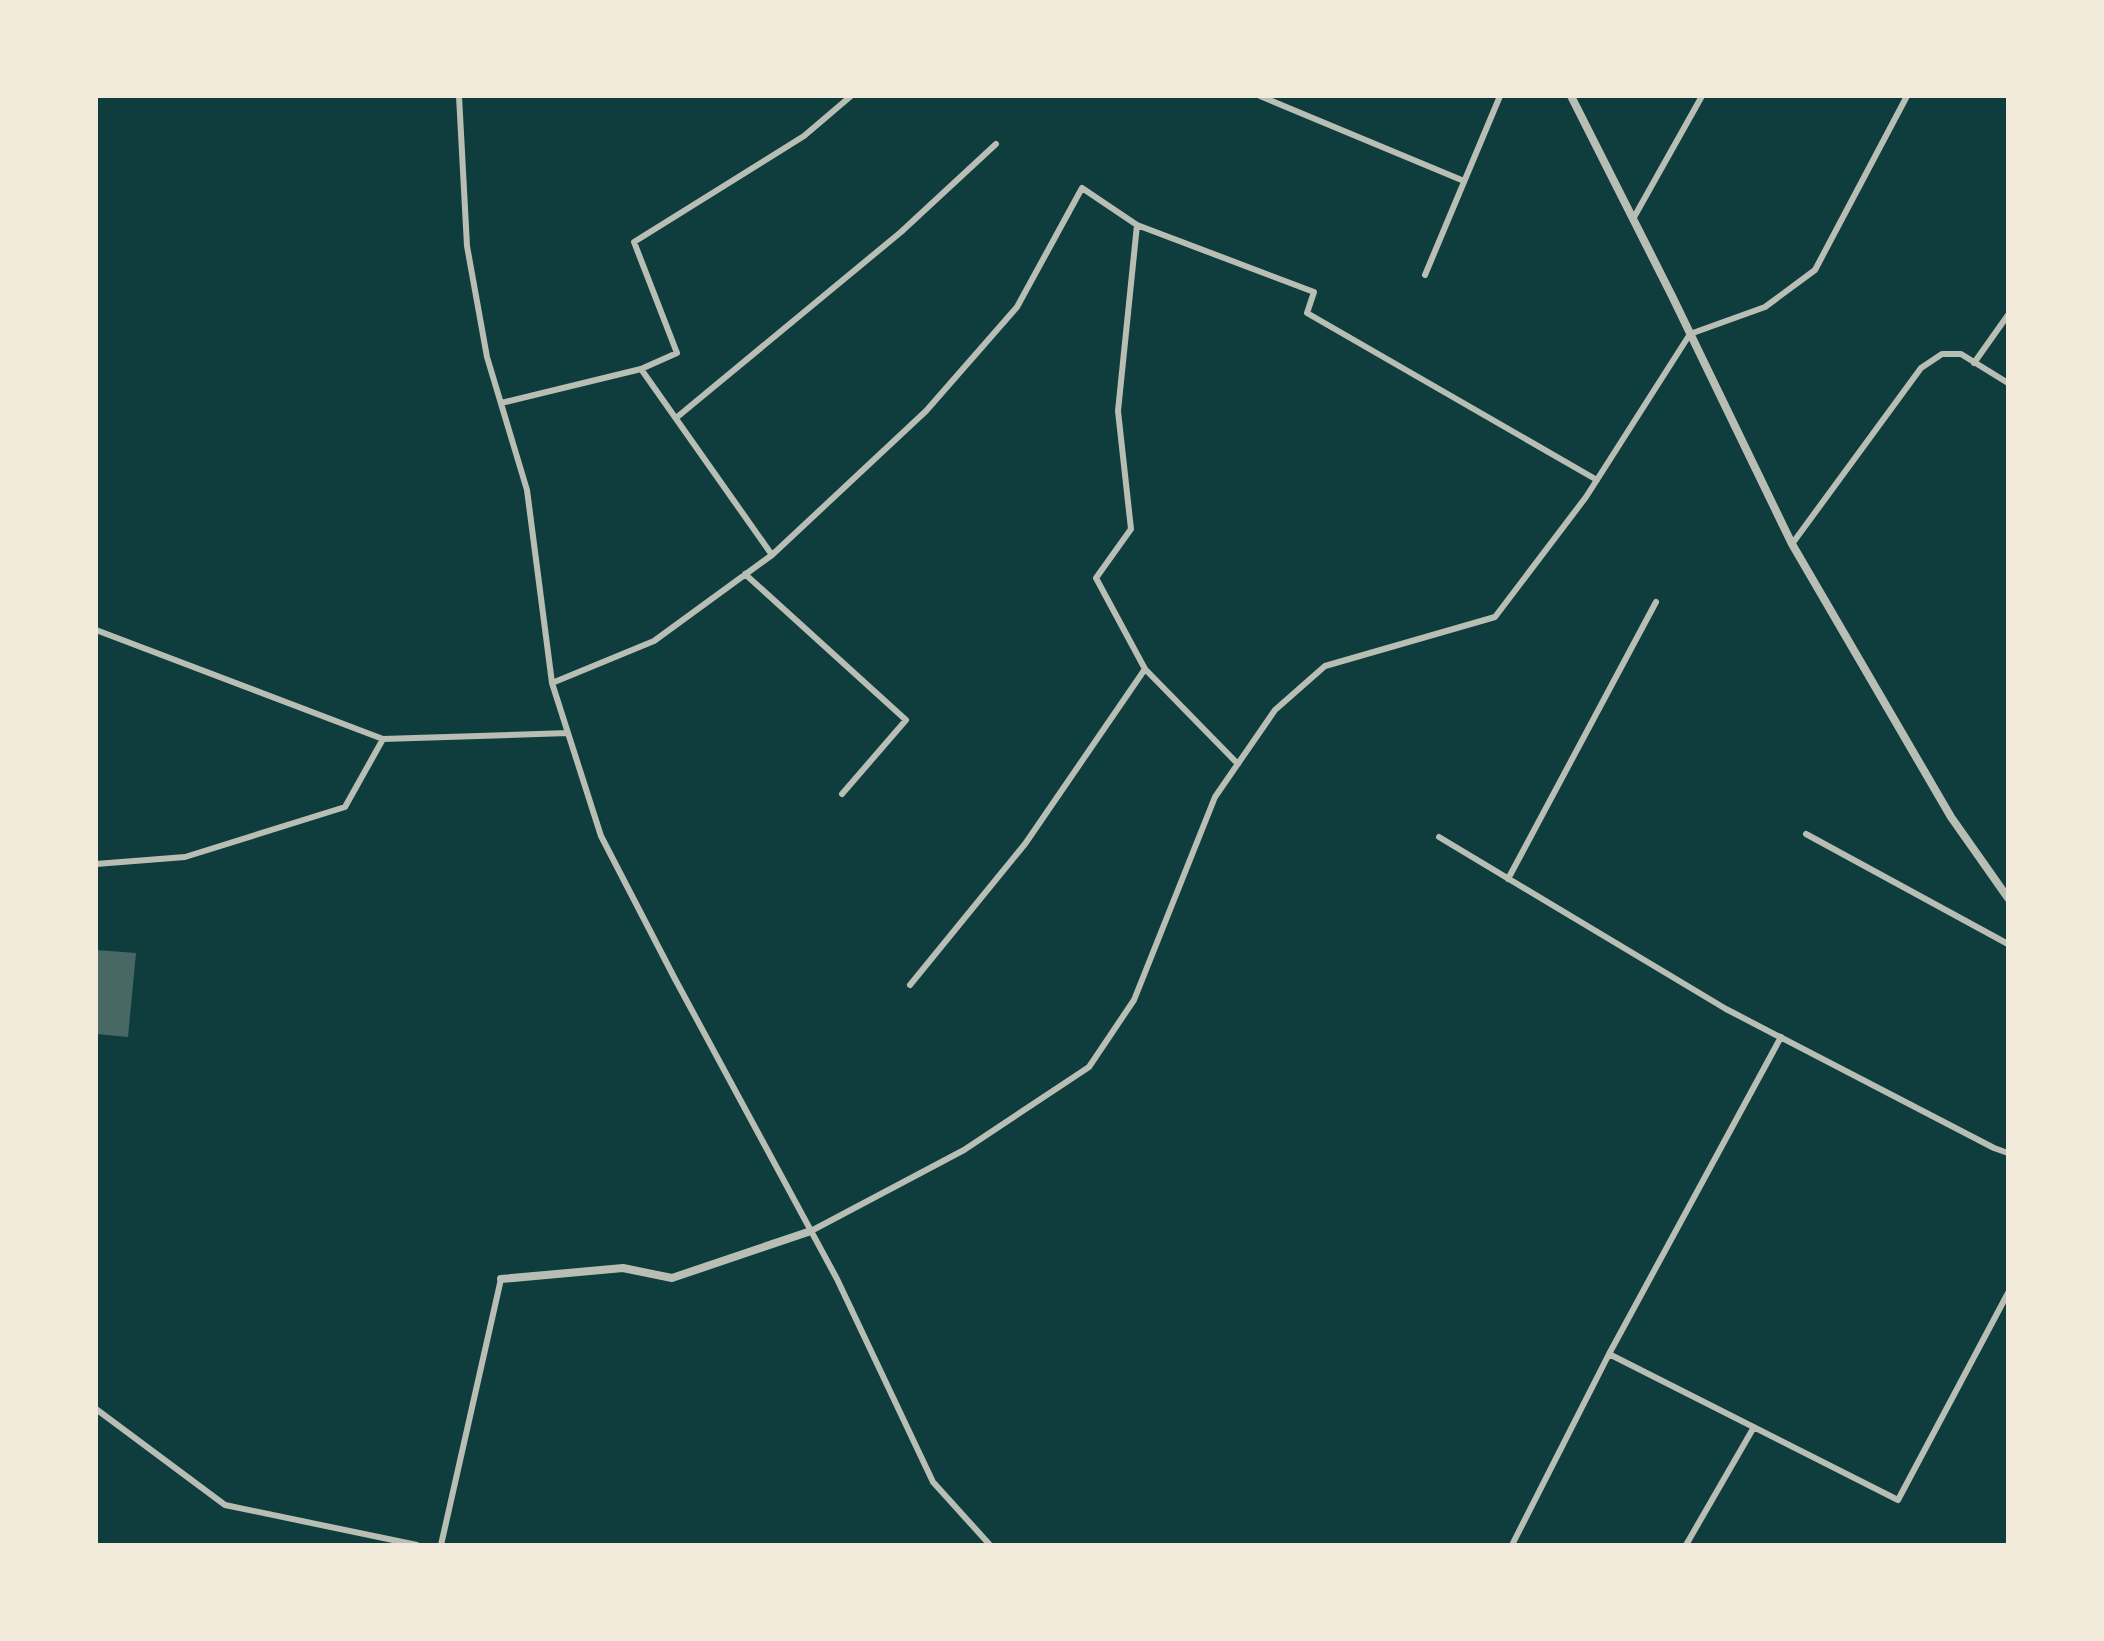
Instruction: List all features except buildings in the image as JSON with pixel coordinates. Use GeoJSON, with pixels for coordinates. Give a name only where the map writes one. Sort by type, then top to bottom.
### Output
{"type":"FeatureCollection","features":[{"type":"Feature","properties":{"kind":"street"},"geometry":{"type":"LineString","coordinates":[[1571,96],[1792,544],[1951,817],[2008,898]]}},
{"type":"Feature","properties":{"kind":"street"},"geometry":{"type":"LineString","coordinates":[[501,1279],[623,1268],[672,1278],[811,1231]]}},
{"type":"Feature","properties":{"kind":"lane"},"geometry":{"type":"LineString","coordinates":[[459,96],[467,246],[487,357],[527,490],[552,683],[601,836],[837,1279],[933,1482],[990,1545]]}},
{"type":"Feature","properties":{"kind":"lane"},"geometry":{"type":"LineString","coordinates":[[501,403],[641,369],[677,353],[634,242],[804,136],[851,96]]}},
{"type":"Feature","properties":{"kind":"lane"},"geometry":{"type":"LineString","coordinates":[[1260,96],[1464,181]]}},
{"type":"Feature","properties":{"kind":"lane"},"geometry":{"type":"LineString","coordinates":[[1425,275],[1500,96]]}},
{"type":"Feature","properties":{"kind":"lane"},"geometry":{"type":"LineString","coordinates":[[1633,219],[1702,96]]}},
{"type":"Feature","properties":{"kind":"lane"},"geometry":{"type":"LineString","coordinates":[[811,1231],[964,1150],[1089,1067],[1134,1000],[1215,797],[1275,710],[1325,666],[1495,617],[1597,480],[1690,334],[1765,307],[1815,270],[1907,96]]}},
{"type":"Feature","properties":{"kind":"lane"},"geometry":{"type":"LineString","coordinates":[[676,418],[901,232],[996,144]]}},
{"type":"Feature","properties":{"kind":"lane"},"geometry":{"type":"LineString","coordinates":[[552,683],[654,641],[772,555],[926,411],[1017,307],[1082,188],[1137,225],[1314,292],[1307,313],[1597,480]]}},
{"type":"Feature","properties":{"kind":"lane"},"geometry":{"type":"LineString","coordinates":[[1137,225],[1118,411],[1131,529],[1096,578],[1145,669],[1238,764]]}},
{"type":"Feature","properties":{"kind":"lane"},"geometry":{"type":"LineString","coordinates":[[1974,363],[2008,315]]}},
{"type":"Feature","properties":{"kind":"lane"},"geometry":{"type":"LineString","coordinates":[[1792,544],[1921,368],[1942,354],[1961,354],[2008,383]]}},
{"type":"Feature","properties":{"kind":"lane"},"geometry":{"type":"LineString","coordinates":[[641,369],[772,555]]}},
{"type":"Feature","properties":{"kind":"lane"},"geometry":{"type":"LineString","coordinates":[[745,574],[906,720],[842,794]]}},
{"type":"Feature","properties":{"kind":"lane"},"geometry":{"type":"LineString","coordinates":[[1508,879],[1656,602]]}},
{"type":"Feature","properties":{"kind":"lane"},"geometry":{"type":"LineString","coordinates":[[96,630],[383,739],[568,733]]}},
{"type":"Feature","properties":{"kind":"lane"},"geometry":{"type":"LineString","coordinates":[[910,985],[1025,844],[1145,669]]}},
{"type":"Feature","properties":{"kind":"lane"},"geometry":{"type":"LineString","coordinates":[[96,864],[185,857],[345,807],[383,739]]}},
{"type":"Feature","properties":{"kind":"lane"},"geometry":{"type":"LineString","coordinates":[[1806,834],[2008,944]]}},
{"type":"Feature","properties":{"kind":"lane"},"geometry":{"type":"LineString","coordinates":[[1439,837],[1726,1009],[2008,1153]]}},
{"type":"Feature","properties":{"kind":"lane"},"geometry":{"type":"LineString","coordinates":[[1512,1545],[1609,1354],[1781,1037]]}},
{"type":"Feature","properties":{"kind":"lane"},"geometry":{"type":"LineString","coordinates":[[441,1545],[501,1279]]}},
{"type":"Feature","properties":{"kind":"lane"},"geometry":{"type":"LineString","coordinates":[[1609,1354],[1898,1500],[2008,1293]]}},
{"type":"Feature","properties":{"kind":"lane"},"geometry":{"type":"LineString","coordinates":[[96,1409],[225,1505],[417,1545]]}},
{"type":"Feature","properties":{"kind":"lane"},"geometry":{"type":"LineString","coordinates":[[1686,1545],[1754,1427]]}}]}
